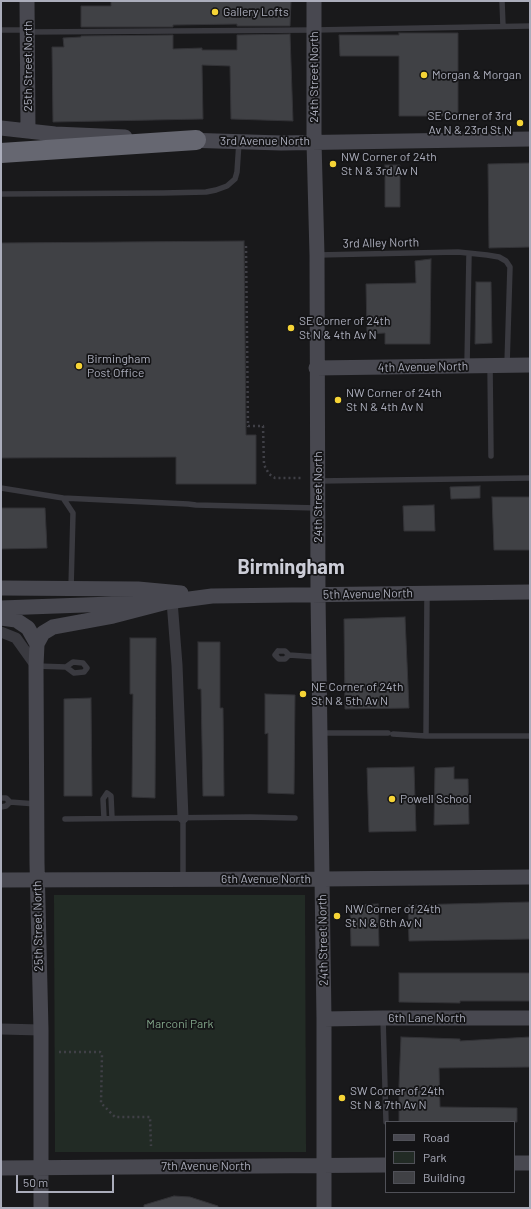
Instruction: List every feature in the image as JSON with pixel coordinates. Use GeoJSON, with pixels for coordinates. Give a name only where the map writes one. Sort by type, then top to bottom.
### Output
{"type":"FeatureCollection","features":[{"type":"Feature","properties":{"kind":"highway"},"geometry":{"type":"LineString","coordinates":[[1,153],[196,140]]}},
{"type":"Feature","properties":{"kind":"main road","name":"25th Street North"},"geometry":{"type":"LineString","coordinates":[[28,1],[28,131]]}},
{"type":"Feature","properties":{"kind":"main road","name":"24th Street North"},"geometry":{"type":"LineString","coordinates":[[314,1],[314,142],[317,255],[316,368],[318,595],[324,1019],[324,1208]]}},
{"type":"Feature","properties":{"kind":"main road","name":"3rd Avenue North"},"geometry":{"type":"LineString","coordinates":[[1,128],[55,134],[281,143],[530,139]]}},
{"type":"Feature","properties":{"kind":"main road","name":"4th Avenue North"},"geometry":{"type":"LineString","coordinates":[[316,368],[530,365]]}},
{"type":"Feature","properties":{"kind":"main road","name":"5th Avenue North"},"geometry":{"type":"LineString","coordinates":[[1,588],[138,589],[205,596],[530,592]]}},
{"type":"Feature","properties":{"kind":"main road","name":"5th Avenue North"},"geometry":{"type":"LineString","coordinates":[[1,608],[169,601],[205,596]]}},
{"type":"Feature","properties":{"kind":"main road"},"geometry":{"type":"LineString","coordinates":[[37,644],[43,633],[53,627],[113,616],[169,601]]}},
{"type":"Feature","properties":{"kind":"main road"},"geometry":{"type":"LineString","coordinates":[[1,618],[16,620],[28,628],[37,644]]}},
{"type":"Feature","properties":{"kind":"main road","name":"25th Street North"},"geometry":{"type":"LineString","coordinates":[[37,644],[37,880],[41,1030],[41,1208]]}},
{"type":"Feature","properties":{"kind":"main road","name":"6th Avenue North"},"geometry":{"type":"LineString","coordinates":[[1,880],[530,877]]}},
{"type":"Feature","properties":{"kind":"main road","name":"6th Lane North"},"geometry":{"type":"LineString","coordinates":[[324,1019],[530,1018]]}},
{"type":"Feature","properties":{"kind":"main road"},"geometry":{"type":"LineString","coordinates":[[515,1163],[530,1162]]}},
{"type":"Feature","properties":{"kind":"main road","name":"7th Avenue North"},"geometry":{"type":"LineString","coordinates":[[1,1168],[385,1165]]}},
{"type":"Feature","properties":{"kind":"street"},"geometry":{"type":"LineString","coordinates":[[169,601],[177,665],[183,818]]}},
{"type":"Feature","properties":{"kind":"street"},"geometry":{"type":"LineString","coordinates":[[1,632],[16,638],[36,666]]}},
{"type":"Feature","properties":{"kind":"street"},"geometry":{"type":"LineString","coordinates":[[1,1029],[41,1030]]}},
{"type":"Feature","properties":{"kind":"lane"},"geometry":{"type":"LineString","coordinates":[[502,1],[503,26]]}},
{"type":"Feature","properties":{"kind":"lane"},"geometry":{"type":"LineString","coordinates":[[1,30],[314,30],[530,26]]}},
{"type":"Feature","properties":{"kind":"lane"},"geometry":{"type":"LineString","coordinates":[[1,194],[185,192],[216,190],[227,186],[235,179],[237,172],[239,141]]}},
{"type":"Feature","properties":{"kind":"lane","name":"3rd Alley North"},"geometry":{"type":"LineString","coordinates":[[317,255],[445,253],[499,257],[510,267],[507,366]]}},
{"type":"Feature","properties":{"kind":"lane"},"geometry":{"type":"LineString","coordinates":[[467,366],[470,254]]}},
{"type":"Feature","properties":{"kind":"lane"},"geometry":{"type":"LineString","coordinates":[[490,366],[491,456]]}},
{"type":"Feature","properties":{"kind":"lane"},"geometry":{"type":"LineString","coordinates":[[318,481],[530,478]]}},
{"type":"Feature","properties":{"kind":"lane"},"geometry":{"type":"LineString","coordinates":[[1,488],[63,498],[188,504],[196,506],[318,508]]}},
{"type":"Feature","properties":{"kind":"lane"},"geometry":{"type":"LineString","coordinates":[[63,498],[73,513],[70,588]]}},
{"type":"Feature","properties":{"kind":"lane"},"geometry":{"type":"LineString","coordinates":[[426,736],[427,594]]}},
{"type":"Feature","properties":{"kind":"lane"},"geometry":{"type":"LineString","coordinates":[[289,655],[319,657]]}},
{"type":"Feature","properties":{"kind":"lane"},"geometry":{"type":"LineString","coordinates":[[36,666],[66,667]]}},
{"type":"Feature","properties":{"kind":"lane"},"geometry":{"type":"LineString","coordinates":[[320,733],[426,736],[530,736]]}},
{"type":"Feature","properties":{"kind":"lane"},"geometry":{"type":"LineString","coordinates":[[104,818],[103,799],[106,793],[111,796],[112,818]]}},
{"type":"Feature","properties":{"kind":"lane"},"geometry":{"type":"LineString","coordinates":[[1,798],[6,798],[10,802],[37,804]]}},
{"type":"Feature","properties":{"kind":"lane"},"geometry":{"type":"LineString","coordinates":[[1,807],[6,806],[10,802]]}},
{"type":"Feature","properties":{"kind":"lane"},"geometry":{"type":"LineString","coordinates":[[183,818],[183,879]]}},
{"type":"Feature","properties":{"kind":"lane"},"geometry":{"type":"LineString","coordinates":[[65,819],[295,818]]}},
{"type":"Feature","properties":{"kind":"lane"},"geometry":{"type":"LineString","coordinates":[[383,1018],[386,1121]]}},
{"type":"Feature","properties":{"kind":"path"},"geometry":{"type":"LineString","coordinates":[[246,246],[248,426],[263,426],[264,465],[269,474],[275,478],[301,478]]}},
{"type":"Feature","properties":{"kind":"path"},"geometry":{"type":"LineString","coordinates":[[59,1052],[100,1052],[102,1054],[101,1103],[115,1117],[150,1117],[151,1146]]}},
{"type":"Feature","properties":{"kind":"green space","name":"Marconi Park"},"geometry":{"type":"Polygon","coordinates":[[[54,895],[305,895],[306,1152],[55,1152],[54,895]]]}},
{"type":"Feature","properties":{"kind":"building","name":"Gallery Lofts"},"geometry":{"type":"Polygon","coordinates":[[[111,1],[291,1],[290,26],[237,26],[237,24],[173,25],[173,27],[81,27],[81,6],[111,6],[111,1]]]}},
{"type":"Feature","properties":{"kind":"building"},"geometry":{"type":"Polygon","coordinates":[[[399,33],[458,33],[458,116],[399,116],[399,56],[340,56],[339,35],[399,35],[399,33]]]}},
{"type":"Feature","properties":{"kind":"building"},"geometry":{"type":"Polygon","coordinates":[[[290,34],[293,121],[231,119],[230,66],[202,65],[203,119],[53,122],[52,47],[64,47],[63,38],[81,36],[173,35],[173,49],[202,48],[202,50],[237,50],[237,35],[290,34]]]}},
{"type":"Feature","properties":{"kind":"building"},"geometry":{"type":"Polygon","coordinates":[[[530,163],[530,247],[489,248],[488,164],[530,163]]]}},
{"type":"Feature","properties":{"kind":"building"},"geometry":{"type":"Polygon","coordinates":[[[385,165],[400,165],[400,207],[385,207],[385,165]]]}},
{"type":"Feature","properties":{"kind":"building"},"geometry":{"type":"Polygon","coordinates":[[[244,241],[246,435],[256,435],[256,484],[176,484],[176,457],[1,458],[1,243],[244,241]]]}},
{"type":"Feature","properties":{"kind":"building"},"geometry":{"type":"Polygon","coordinates":[[[431,259],[430,344],[385,344],[385,333],[367,334],[366,284],[416,283],[415,261],[431,259]]]}},
{"type":"Feature","properties":{"kind":"building"},"geometry":{"type":"Polygon","coordinates":[[[476,282],[491,282],[492,343],[475,344],[476,282]]]}},
{"type":"Feature","properties":{"kind":"building"},"geometry":{"type":"Polygon","coordinates":[[[480,486],[480,498],[451,499],[450,487],[480,486]]]}},
{"type":"Feature","properties":{"kind":"building"},"geometry":{"type":"Polygon","coordinates":[[[492,497],[530,497],[530,550],[494,550],[492,497]]]}},
{"type":"Feature","properties":{"kind":"building"},"geometry":{"type":"Polygon","coordinates":[[[434,505],[435,531],[404,531],[403,506],[434,505]]]}},
{"type":"Feature","properties":{"kind":"building"},"geometry":{"type":"Polygon","coordinates":[[[1,508],[45,508],[47,548],[1,549],[1,508]]]}},
{"type":"Feature","properties":{"kind":"building"},"geometry":{"type":"Polygon","coordinates":[[[405,617],[409,708],[345,709],[344,619],[405,617]]]}},
{"type":"Feature","properties":{"kind":"building"},"geometry":{"type":"Polygon","coordinates":[[[130,638],[156,638],[155,798],[132,797],[133,694],[130,694],[130,638]]]}},
{"type":"Feature","properties":{"kind":"building"},"geometry":{"type":"Polygon","coordinates":[[[198,642],[220,642],[220,708],[223,708],[224,796],[203,796],[201,689],[198,689],[198,642]]]}},
{"type":"Feature","properties":{"kind":"building"},"geometry":{"type":"Polygon","coordinates":[[[265,694],[295,695],[294,794],[268,793],[268,733],[265,734],[265,694]]]}},
{"type":"Feature","properties":{"kind":"building"},"geometry":{"type":"Polygon","coordinates":[[[91,698],[92,796],[64,796],[64,699],[91,698]]]}},
{"type":"Feature","properties":{"kind":"building","name":"Powell School"},"geometry":{"type":"Polygon","coordinates":[[[414,767],[416,831],[369,832],[367,768],[414,767]]]}},
{"type":"Feature","properties":{"kind":"building"},"geometry":{"type":"Polygon","coordinates":[[[454,767],[454,779],[468,779],[469,824],[434,825],[435,768],[454,767]]]}},
{"type":"Feature","properties":{"kind":"building"},"geometry":{"type":"Polygon","coordinates":[[[530,902],[530,939],[409,941],[408,905],[530,902]]]}},
{"type":"Feature","properties":{"kind":"building"},"geometry":{"type":"Polygon","coordinates":[[[378,904],[379,946],[351,946],[350,905],[378,904]]]}},
{"type":"Feature","properties":{"kind":"building"},"geometry":{"type":"Polygon","coordinates":[[[399,973],[530,973],[530,1001],[460,1001],[460,1003],[399,1002],[399,973]]]}},
{"type":"Feature","properties":{"kind":"building"},"geometry":{"type":"Polygon","coordinates":[[[401,1037],[460,1039],[460,1041],[530,1037],[530,1067],[439,1068],[440,1107],[517,1108],[517,1122],[399,1121],[401,1037]]]}},
{"type":"Feature","properties":{"kind":"building"},"geometry":{"type":"Polygon","coordinates":[[[174,1196],[190,1197],[218,1206],[218,1208],[144,1208],[144,1205],[174,1196]]]}},
{"type":"Feature","properties":{"kind":"place","name":"Gallery Lofts"},"geometry":{"type":"Point","coordinates":[215,12]}},
{"type":"Feature","properties":{"kind":"place","name":"Morgan & Morgan"},"geometry":{"type":"Point","coordinates":[424,75]}},
{"type":"Feature","properties":{"kind":"place","name":"SE Corner of 3rd Av N & 23rd St N"},"geometry":{"type":"Point","coordinates":[520,123]}},
{"type":"Feature","properties":{"kind":"place","name":"NW Corner of 24th St N & 3rd Av N"},"geometry":{"type":"Point","coordinates":[333,164]}},
{"type":"Feature","properties":{"kind":"place","name":"SE Corner of 24th St N & 4th Av N"},"geometry":{"type":"Point","coordinates":[291,328]}},
{"type":"Feature","properties":{"kind":"place","name":"Birmingham Post Office"},"geometry":{"type":"Point","coordinates":[79,366]}},
{"type":"Feature","properties":{"kind":"place","name":"NW Corner of 24th St N & 4th Av N"},"geometry":{"type":"Point","coordinates":[338,400]}},
{"type":"Feature","properties":{"kind":"place","name":"NE Corner of 24th St N & 5th Av N"},"geometry":{"type":"Point","coordinates":[303,694]}},
{"type":"Feature","properties":{"kind":"place","name":"Powell School"},"geometry":{"type":"Point","coordinates":[392,799]}},
{"type":"Feature","properties":{"kind":"place","name":"NW Corner of 24th St N & 6th Av N"},"geometry":{"type":"Point","coordinates":[337,916]}},
{"type":"Feature","properties":{"kind":"place","name":"SW Corner of 24th St N & 7th Av N"},"geometry":{"type":"Point","coordinates":[342,1098]}},
{"type":"Feature","properties":{"kind":"district","name":"Birmingham"},"geometry":{"type":"Point","coordinates":[291,567]}}]}
